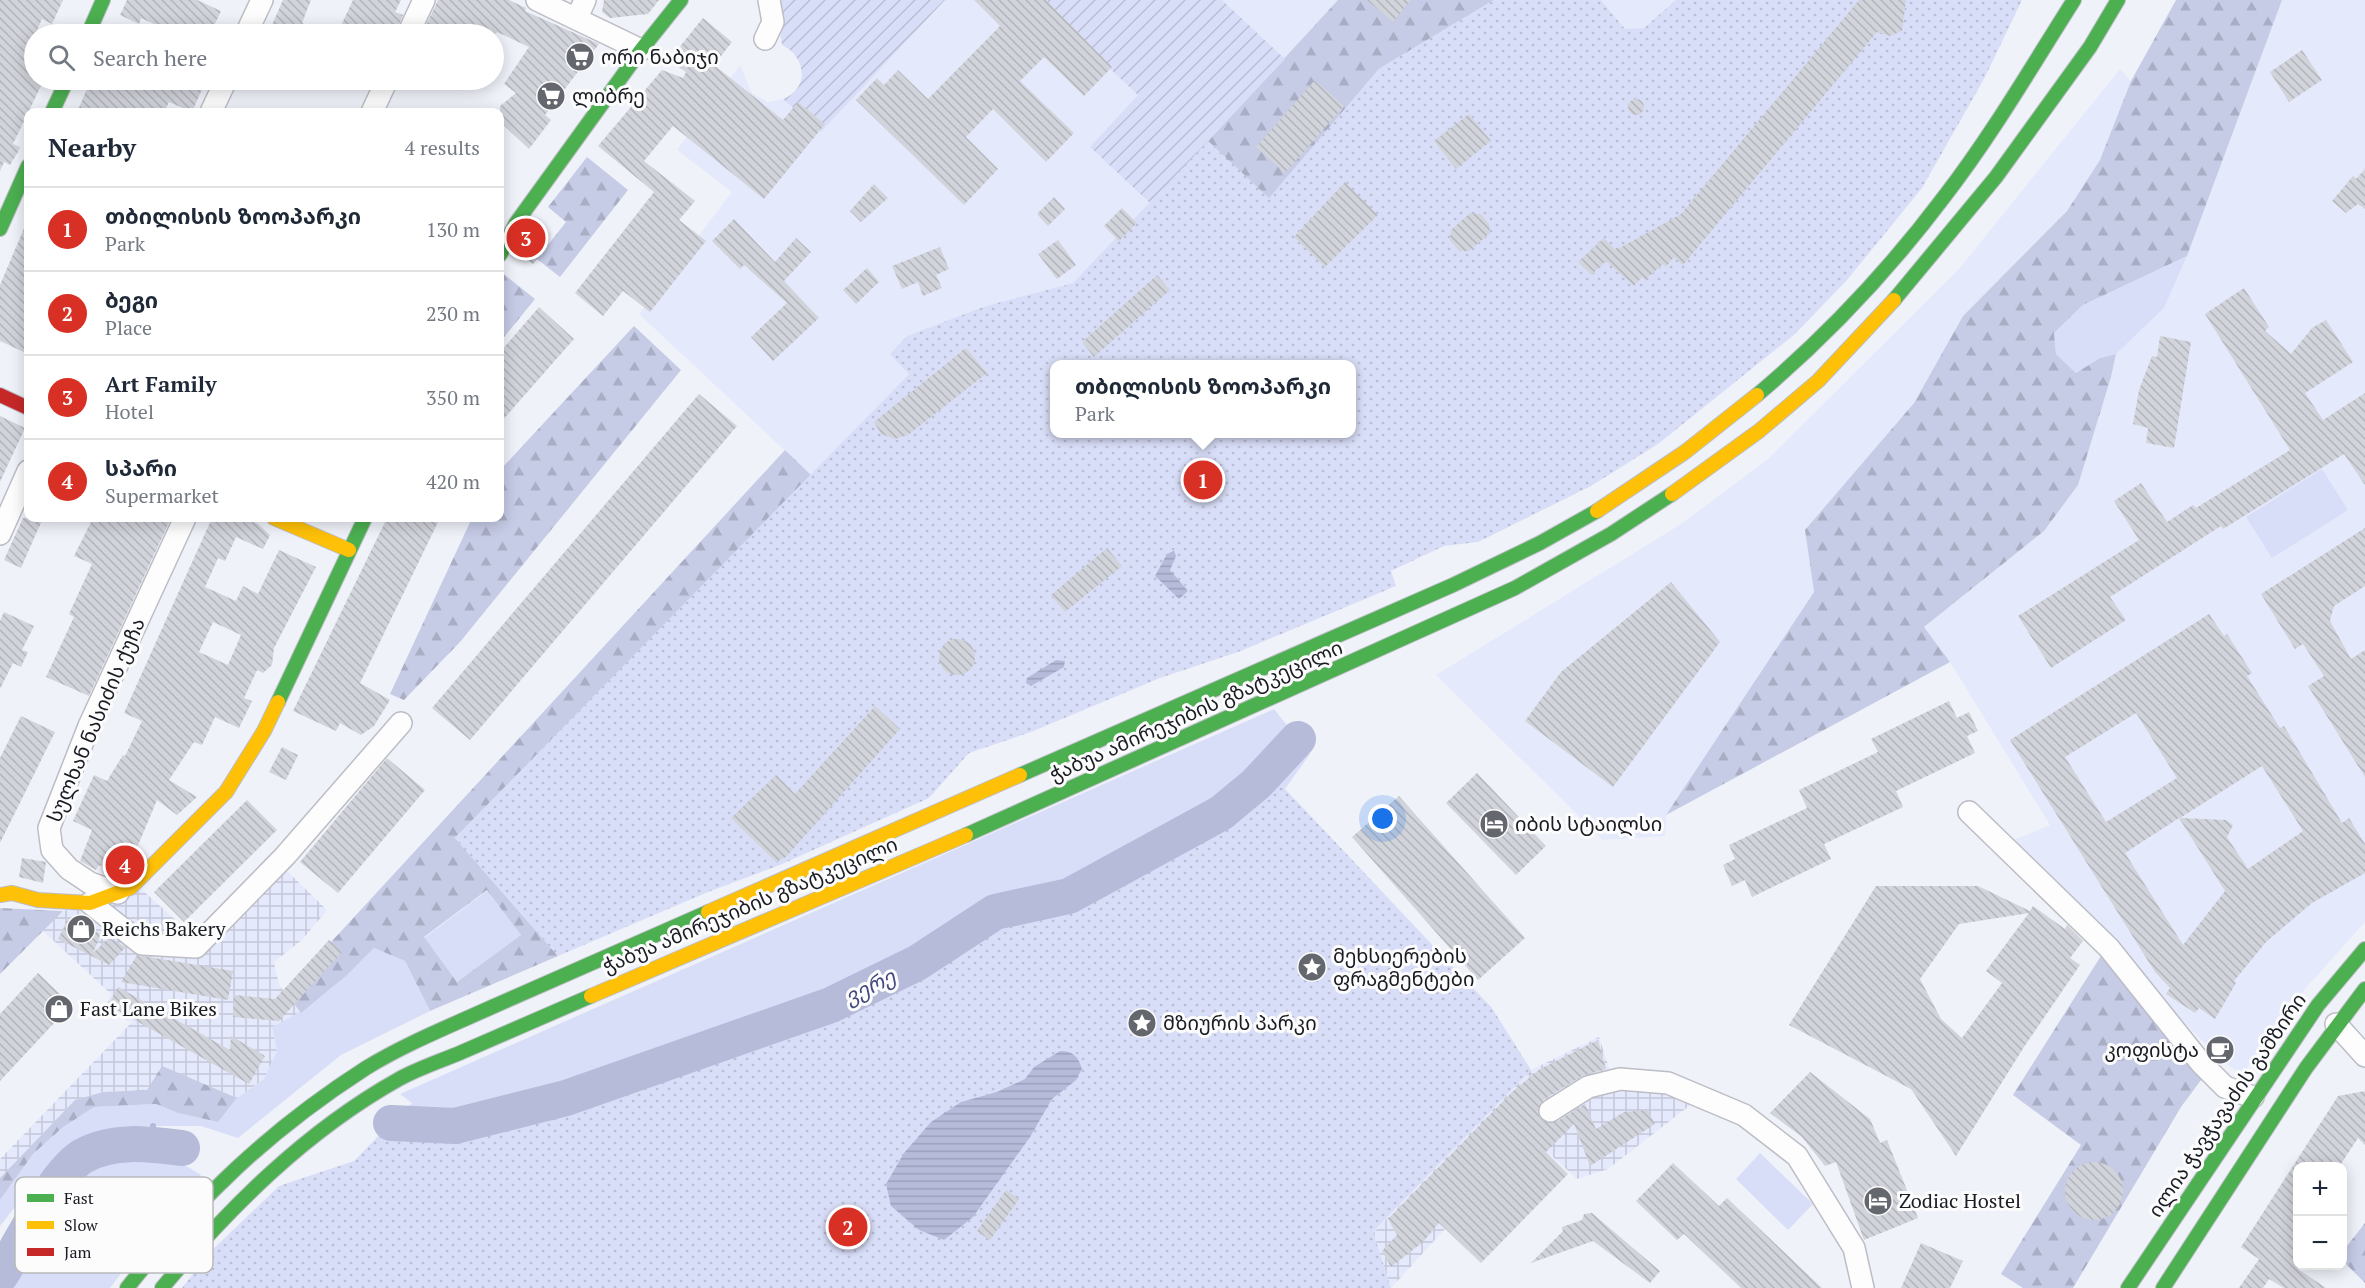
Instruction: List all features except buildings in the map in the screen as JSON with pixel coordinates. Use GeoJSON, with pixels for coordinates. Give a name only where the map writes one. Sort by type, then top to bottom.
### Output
{"type":"FeatureCollection","features":[{"type":"Feature","properties":{"kind":"main road"},"geometry":{"type":"LineString","coordinates":[[92,24],[103,0]]}},
{"type":"Feature","properties":{"kind":"main road"},"geometry":{"type":"LineString","coordinates":[[504,247],[516,223],[641,50],[681,0]]}},
{"type":"Feature","properties":{"kind":"main road","name":"ჭაბუა ამირეჯიბის გზატკეცილი"},"geometry":{"type":"LineString","coordinates":[[213,1188],[300,1113],[368,1067],[437,1032],[1410,605],[1524,551],[1582,520],[1655,475],[1746,407],[1886,269],[1964,168],[2074,0]]}},
{"type":"Feature","properties":{"kind":"main road","name":"ჭაბუა ამირეჯიბის გზატკეცილი"},"geometry":{"type":"LineString","coordinates":[[213,1228],[255,1185],[292,1152],[375,1093],[434,1063],[1030,807],[1422,632],[1515,588],[1611,534],[1690,483],[1759,431],[1818,381],[1915,278],[1996,177],[2090,47],[2118,0]]}},
{"type":"Feature","properties":{"kind":"main road"},"geometry":{"type":"LineString","coordinates":[[54,108],[62,90]]}},
{"type":"Feature","properties":{"kind":"main road"},"geometry":{"type":"LineString","coordinates":[[0,229],[24,175]]}},
{"type":"Feature","properties":{"kind":"main road"},"geometry":{"type":"LineString","coordinates":[[0,395],[24,406]]}},
{"type":"Feature","properties":{"kind":"main road"},"geometry":{"type":"LineString","coordinates":[[283,522],[349,550]]}},
{"type":"Feature","properties":{"kind":"main road"},"geometry":{"type":"LineString","coordinates":[[0,895],[12,893],[38,900],[90,903],[130,888],[226,792],[264,731],[363,522]]}},
{"type":"Feature","properties":{"kind":"main road","name":"ილია ჭავჭავაძის გამზირი"},"geometry":{"type":"LineString","coordinates":[[2128,1288],[2253,1097],[2318,1005],[2365,949]]}},
{"type":"Feature","properties":{"kind":"main road"},"geometry":{"type":"LineString","coordinates":[[2163,1288],[2336,1024],[2365,989]]}},
{"type":"Feature","properties":{"kind":"main road","name":"ჭაბუა ამირეჯიბის გზატკეცილი"},"geometry":{"type":"LineString","coordinates":[[127,1288],[139,1273]]}},
{"type":"Feature","properties":{"kind":"main road","name":"ჭაბუა ამირეჯიბის გზატკეცილი"},"geometry":{"type":"LineString","coordinates":[[162,1288],[174,1273]]}},
{"type":"Feature","properties":{"kind":"street"},"geometry":{"type":"LineString","coordinates":[[251,24],[262,0]]}},
{"type":"Feature","properties":{"kind":"street"},"geometry":{"type":"LineString","coordinates":[[413,24],[424,0]]}},
{"type":"Feature","properties":{"kind":"street"},"geometry":{"type":"LineString","coordinates":[[537,0],[581,9],[641,50]]}},
{"type":"Feature","properties":{"kind":"street"},"geometry":{"type":"LineString","coordinates":[[765,39],[773,22],[769,0]]}},
{"type":"Feature","properties":{"kind":"street"},"geometry":{"type":"LineString","coordinates":[[213,108],[221,90]]}},
{"type":"Feature","properties":{"kind":"street"},"geometry":{"type":"LineString","coordinates":[[374,108],[382,90]]}},
{"type":"Feature","properties":{"kind":"street"},"geometry":{"type":"LineString","coordinates":[[0,534],[24,480]]}},
{"type":"Feature","properties":{"kind":"street","name":"სულხან ნასიძის ქუჩა"},"geometry":{"type":"LineString","coordinates":[[118,893],[90,883],[69,870],[52,850],[49,828],[89,726],[183,522]]}},
{"type":"Feature","properties":{"kind":"street"},"geometry":{"type":"LineString","coordinates":[[90,903],[142,944],[196,947],[285,856],[401,723]]}},
{"type":"Feature","properties":{"kind":"street"},"geometry":{"type":"LineString","coordinates":[[1969,812],[2109,948],[2201,1063],[2225,1087],[2253,1097]]}},
{"type":"Feature","properties":{"kind":"street"},"geometry":{"type":"LineString","coordinates":[[2336,1024],[2365,1056]]}},
{"type":"Feature","properties":{"kind":"street"},"geometry":{"type":"LineString","coordinates":[[1550,1111],[1587,1087],[1620,1079],[1668,1083],[1744,1115],[1797,1156],[1854,1248],[1863,1288]]}},
{"type":"Feature","properties":{"kind":"street"},"geometry":{"type":"LineString","coordinates":[[2225,1087],[2236,1124]]}},
{"type":"Feature","properties":{"kind":"shaded area"},"geometry":{"type":"Polygon","coordinates":[[[782,0],[945,0],[821,132],[783,99],[798,88],[802,72],[796,57],[782,45],[776,7],[782,0]]]}},
{"type":"Feature","properties":{"kind":"shaded area"},"geometry":{"type":"Polygon","coordinates":[[[945,0],[1338,0],[1150,203],[1146,219],[1073,283],[986,306],[909,374],[811,475],[639,314],[732,192],[677,150],[740,65],[752,93],[768,102],[783,99],[821,132],[945,0]]]}},
{"type":"Feature","properties":{"kind":"shaded area"},"geometry":{"type":"Polygon","coordinates":[[[1037,0],[1222,0],[1285,59],[1150,203],[1090,147],[1138,95],[1037,0]]]}},
{"type":"Feature","properties":{"kind":"shaded area"},"geometry":{"type":"Polygon","coordinates":[[[1494,0],[1601,0],[1625,29],[1644,28],[1676,0],[2022,0],[1984,79],[1922,188],[1847,280],[1795,334],[1658,444],[1591,486],[1478,542],[1444,546],[1391,571],[1396,586],[1238,652],[1160,678],[1031,732],[969,753],[929,798],[780,865],[708,892],[558,956],[455,838],[909,374],[890,354],[907,336],[986,306],[1073,283],[1208,141],[1269,198],[1379,69],[1494,0]]]}},
{"type":"Feature","properties":{"kind":"shaded area"},"geometry":{"type":"Polygon","coordinates":[[[1601,0],[1676,0],[1644,28],[1625,29],[1601,0]]]}},
{"type":"Feature","properties":{"kind":"shaded area"},"geometry":{"type":"Polygon","coordinates":[[[2282,0],[2365,0],[2365,922],[2306,988],[2242,1075],[2224,1062],[2109,948],[2014,840],[2050,825],[1950,662],[1924,627],[2044,531],[2078,485],[2116,354],[2164,308],[2187,256],[2282,0]]]}},
{"type":"Feature","properties":{"kind":"shaded area"},"geometry":{"type":"Polygon","coordinates":[[[2120,69],[2131,81],[2100,160],[2067,211],[1963,316],[1914,403],[1805,530],[1814,592],[1666,815],[1665,836],[1603,840],[1436,675],[1681,524],[1768,459],[1959,269],[2120,69]]]}},
{"type":"Feature","properties":{"kind":"shaded area"},"geometry":{"type":"Polygon","coordinates":[[[2187,256],[2164,308],[2116,354],[2100,358],[2076,373],[2056,354],[2054,333],[2083,305],[2187,256]]]}},
{"type":"Feature","properties":{"kind":"shaded area"},"geometry":{"type":"Polygon","coordinates":[[[2322,469],[2348,510],[2272,558],[2246,517],[2322,469]]]}},
{"type":"Feature","properties":{"kind":"shaded area"},"geometry":{"type":"Polygon","coordinates":[[[1174,551],[1176,556],[1170,570],[1188,591],[1179,599],[1155,576],[1167,554],[1174,551]]]}},
{"type":"Feature","properties":{"kind":"shaded area"},"geometry":{"type":"Polygon","coordinates":[[[1056,660],[1065,661],[1064,667],[1031,686],[1026,683],[1027,678],[1056,660]]]}},
{"type":"Feature","properties":{"kind":"shaded area"},"geometry":{"type":"Polygon","coordinates":[[[1274,709],[1310,754],[1285,789],[1268,772],[1221,813],[1069,896],[995,912],[917,963],[831,1005],[566,1098],[455,1126],[391,1123],[412,1103],[400,1094],[1274,709]]]}},
{"type":"Feature","properties":{"kind":"shaded area","name":"მზიურის პარკი"},"geometry":{"type":"Polygon","coordinates":[[[1268,771],[1492,1008],[1531,1070],[1373,1232],[1391,1288],[182,1288],[194,1273],[213,1273],[213,1249],[279,1186],[354,1161],[391,1123],[455,1126],[566,1098],[831,1005],[917,963],[995,912],[1069,896],[1221,813],[1268,771]]]}},
{"type":"Feature","properties":{"kind":"shaded area"},"geometry":{"type":"Polygon","coordinates":[[[283,867],[327,910],[302,940],[274,962],[279,985],[301,1013],[272,1027],[277,1051],[264,1079],[237,1098],[162,1067],[148,1090],[103,1092],[75,1100],[0,1178],[0,1159],[132,1022],[105,1010],[111,994],[42,930],[63,911],[140,888],[190,933],[228,927],[283,867]]]}},
{"type":"Feature","properties":{"kind":"shaded area"},"geometry":{"type":"Polygon","coordinates":[[[488,890],[521,935],[457,982],[424,938],[488,890]]]}},
{"type":"Feature","properties":{"kind":"shaded area"},"geometry":{"type":"Polygon","coordinates":[[[374,948],[405,961],[430,1011],[341,1055],[238,1138],[201,1126],[144,1126],[77,1146],[54,1158],[39,1177],[16,1177],[33,1154],[62,1128],[94,1107],[156,1104],[178,1113],[218,1122],[237,1098],[264,1079],[277,1051],[272,1027],[300,1011],[351,971],[374,948]]]}},
{"type":"Feature","properties":{"kind":"shaded area"},"geometry":{"type":"Polygon","coordinates":[[[1599,1037],[1615,1086],[1652,1085],[1698,1099],[1608,1169],[1577,1179],[1530,1136],[1391,1288],[1373,1233],[1531,1070],[1599,1037]]]}},
{"type":"Feature","properties":{"kind":"shaded area"},"geometry":{"type":"Polygon","coordinates":[[[1060,1051],[1074,1055],[1082,1069],[1076,1080],[1052,1099],[1030,1137],[973,1217],[944,1240],[919,1230],[891,1206],[886,1184],[904,1153],[931,1122],[961,1102],[997,1092],[1025,1079],[1034,1067],[1060,1051]]]}},
{"type":"Feature","properties":{"kind":"shaded area"},"geometry":{"type":"Polygon","coordinates":[[[140,1151],[168,1155],[201,1175],[199,1177],[80,1177],[99,1163],[140,1151]]]}},
{"type":"Feature","properties":{"kind":"shaded area"},"geometry":{"type":"Polygon","coordinates":[[[1760,1153],[1813,1204],[1788,1230],[1736,1179],[1760,1153]]]}},
{"type":"Feature","properties":{"kind":"shaded area"},"geometry":{"type":"Polygon","coordinates":[[[15,1179],[15,1207],[0,1226],[0,1200],[15,1179]]]}},
{"type":"Feature","properties":{"kind":"shaded area"},"geometry":{"type":"Polygon","coordinates":[[[15,1270],[15,1273],[121,1273],[110,1288],[3,1288],[15,1270]]]}},
{"type":"Feature","properties":{"kind":"green space"},"geometry":{"type":"Polygon","coordinates":[[[1338,0],[1494,0],[1379,69],[1269,199],[1208,141],[1338,0]]]}},
{"type":"Feature","properties":{"kind":"green space"},"geometry":{"type":"Polygon","coordinates":[[[2176,0],[2282,0],[2187,256],[2083,305],[2054,333],[2056,354],[2076,373],[2100,358],[2116,354],[2078,485],[2044,531],[1924,627],[1950,662],[1666,815],[1814,592],[1805,530],[1914,403],[1963,316],[2067,211],[2100,160],[2131,81],[2176,0]]]}},
{"type":"Feature","properties":{"kind":"green space"},"geometry":{"type":"Polygon","coordinates":[[[587,157],[628,190],[560,277],[537,259],[566,222],[548,207],[587,157]]]}},
{"type":"Feature","properties":{"kind":"green space"},"geometry":{"type":"Polygon","coordinates":[[[504,274],[535,299],[504,337],[504,274]]]}},
{"type":"Feature","properties":{"kind":"green space"},"geometry":{"type":"Polygon","coordinates":[[[634,326],[681,370],[460,642],[404,700],[390,694],[470,522],[504,522],[504,466],[634,326]]]}},
{"type":"Feature","properties":{"kind":"green space"},"geometry":{"type":"Polygon","coordinates":[[[785,450],[811,475],[455,838],[558,956],[430,1011],[405,961],[374,948],[346,976],[301,1013],[285,992],[785,450]],[[487,890],[424,937],[457,982],[521,935],[487,890]]]}},
{"type":"Feature","properties":{"kind":"green space"},"geometry":{"type":"Polygon","coordinates":[[[0,908],[63,911],[0,974],[0,908]]]}},
{"type":"Feature","properties":{"kind":"green space"},"geometry":{"type":"Polygon","coordinates":[[[2106,948],[2204,1076],[2181,1107],[2073,1288],[2023,1288],[2001,1274],[2081,1145],[2013,1095],[2106,948]]]}},
{"type":"Feature","properties":{"kind":"green space"},"geometry":{"type":"Polygon","coordinates":[[[162,1066],[237,1098],[218,1122],[178,1113],[156,1104],[94,1107],[62,1128],[33,1154],[0,1200],[0,1178],[75,1100],[103,1092],[147,1090],[162,1066]]]}},
{"type":"Feature","properties":{"kind":"green space"},"geometry":{"type":"Polygon","coordinates":[[[2365,1223],[2365,1283],[2347,1265],[2347,1246],[2365,1223]]]}},
{"type":"Feature","properties":{"kind":"waterway","name":"ვერე"},"geometry":{"type":"LineString","coordinates":[[391,1123],[455,1126],[566,1098],[831,1005],[917,963],[995,912],[1069,896],[1221,813],[1256,784],[1298,739]]}},
{"type":"Feature","properties":{"kind":"waterway"},"geometry":{"type":"LineString","coordinates":[[152,1144],[153,1126]]}},
{"type":"Feature","properties":{"kind":"waterway","name":"ვერე"},"geometry":{"type":"LineString","coordinates":[[61,1177],[83,1156],[107,1147],[145,1144],[182,1148]]}},
{"type":"Feature","properties":{"kind":"waterway","name":"ვერე"},"geometry":{"type":"LineString","coordinates":[[0,1276],[15,1251]]}},
{"type":"Feature","properties":{"kind":"traffic: fast"},"geometry":{"type":"LineString","coordinates":[[92,24],[103,0]]}},
{"type":"Feature","properties":{"kind":"traffic: fast"},"geometry":{"type":"LineString","coordinates":[[504,247],[516,223],[641,50],[681,0]]}},
{"type":"Feature","properties":{"kind":"traffic: fast"},"geometry":{"type":"LineString","coordinates":[[1757,395],[1832,326],[1923,224],[1979,149],[2074,0]]}},
{"type":"Feature","properties":{"kind":"traffic: fast"},"geometry":{"type":"LineString","coordinates":[[1894,300],[1996,177],[2090,47],[2118,0]]}},
{"type":"Feature","properties":{"kind":"traffic: fast"},"geometry":{"type":"LineString","coordinates":[[54,108],[62,90]]}},
{"type":"Feature","properties":{"kind":"traffic: fast"},"geometry":{"type":"LineString","coordinates":[[0,229],[24,175]]}},
{"type":"Feature","properties":{"kind":"traffic: fast"},"geometry":{"type":"LineString","coordinates":[[966,835],[1515,588],[1611,534],[1672,494]]}},
{"type":"Feature","properties":{"kind":"traffic: fast"},"geometry":{"type":"LineString","coordinates":[[1020,775],[1453,585],[1540,543],[1597,511]]}},
{"type":"Feature","properties":{"kind":"traffic: fast"},"geometry":{"type":"LineString","coordinates":[[278,702],[363,522]]}},
{"type":"Feature","properties":{"kind":"traffic: fast"},"geometry":{"type":"LineString","coordinates":[[213,1190],[297,1116],[366,1068],[396,1051],[708,912]]}},
{"type":"Feature","properties":{"kind":"traffic: fast"},"geometry":{"type":"LineString","coordinates":[[2128,1288],[2318,1005],[2365,949]]}},
{"type":"Feature","properties":{"kind":"traffic: fast"},"geometry":{"type":"LineString","coordinates":[[2163,1288],[2306,1068],[2365,989]]}},
{"type":"Feature","properties":{"kind":"traffic: fast"},"geometry":{"type":"LineString","coordinates":[[213,1230],[242,1200],[301,1147],[332,1122],[365,1100],[414,1071],[591,996]]}},
{"type":"Feature","properties":{"kind":"traffic: fast"},"geometry":{"type":"LineString","coordinates":[[127,1288],[139,1273]]}},
{"type":"Feature","properties":{"kind":"traffic: fast"},"geometry":{"type":"LineString","coordinates":[[162,1288],[175,1273]]}},
{"type":"Feature","properties":{"kind":"traffic: slow"},"geometry":{"type":"LineString","coordinates":[[1672,494],[1759,431],[1818,381],[1894,300]]}},
{"type":"Feature","properties":{"kind":"traffic: slow"},"geometry":{"type":"LineString","coordinates":[[1597,511],[1685,452],[1757,395]]}},
{"type":"Feature","properties":{"kind":"traffic: slow"},"geometry":{"type":"LineString","coordinates":[[283,522],[349,550]]}},
{"type":"Feature","properties":{"kind":"traffic: slow"},"geometry":{"type":"LineString","coordinates":[[0,895],[12,893],[38,900],[90,903],[130,888],[226,792],[264,731],[278,702]]}},
{"type":"Feature","properties":{"kind":"traffic: slow"},"geometry":{"type":"LineString","coordinates":[[708,912],[1020,775]]}},
{"type":"Feature","properties":{"kind":"traffic: slow"},"geometry":{"type":"LineString","coordinates":[[591,996],[966,835]]}},
{"type":"Feature","properties":{"kind":"traffic: jam"},"geometry":{"type":"LineString","coordinates":[[0,395],[24,406]]}},
{"type":"Feature","properties":{"kind":"place","name":"ორი ნაბიჯი"},"geometry":{"type":"Point","coordinates":[580,57]}},
{"type":"Feature","properties":{"kind":"place","name":"ლიბრე"},"geometry":{"type":"Point","coordinates":[551,96]}},
{"type":"Feature","properties":{"kind":"place","name":"Art Family"},"geometry":{"type":"Point","coordinates":[526,238]}},
{"type":"Feature","properties":{"kind":"place","name":"თბილისის ზოოპარკი"},"geometry":{"type":"Point","coordinates":[1203,480]}},
{"type":"Feature","properties":{"kind":"place","name":"იბის სტაილსი"},"geometry":{"type":"Point","coordinates":[1494,824]}},
{"type":"Feature","properties":{"kind":"place","name":"სპარი"},"geometry":{"type":"Point","coordinates":[125,865]}},
{"type":"Feature","properties":{"kind":"place","name":"Reichs Bakery"},"geometry":{"type":"Point","coordinates":[81,929]}},
{"type":"Feature","properties":{"kind":"place","name":"მეხსიერების ფრაგმენტები"},"geometry":{"type":"Point","coordinates":[1312,967]}},
{"type":"Feature","properties":{"kind":"place","name":"Fast Lane Bikes"},"geometry":{"type":"Point","coordinates":[59,1009]}},
{"type":"Feature","properties":{"kind":"place","name":"მზიურის პარკი"},"geometry":{"type":"Point","coordinates":[1142,1023]}},
{"type":"Feature","properties":{"kind":"place","name":"კოფისტა"},"geometry":{"type":"Point","coordinates":[2220,1050]}},
{"type":"Feature","properties":{"kind":"place","name":"Zodiac Hostel"},"geometry":{"type":"Point","coordinates":[1878,1201]}},
{"type":"Feature","properties":{"kind":"place","name":"ბეგი"},"geometry":{"type":"Point","coordinates":[848,1227]}}]}
